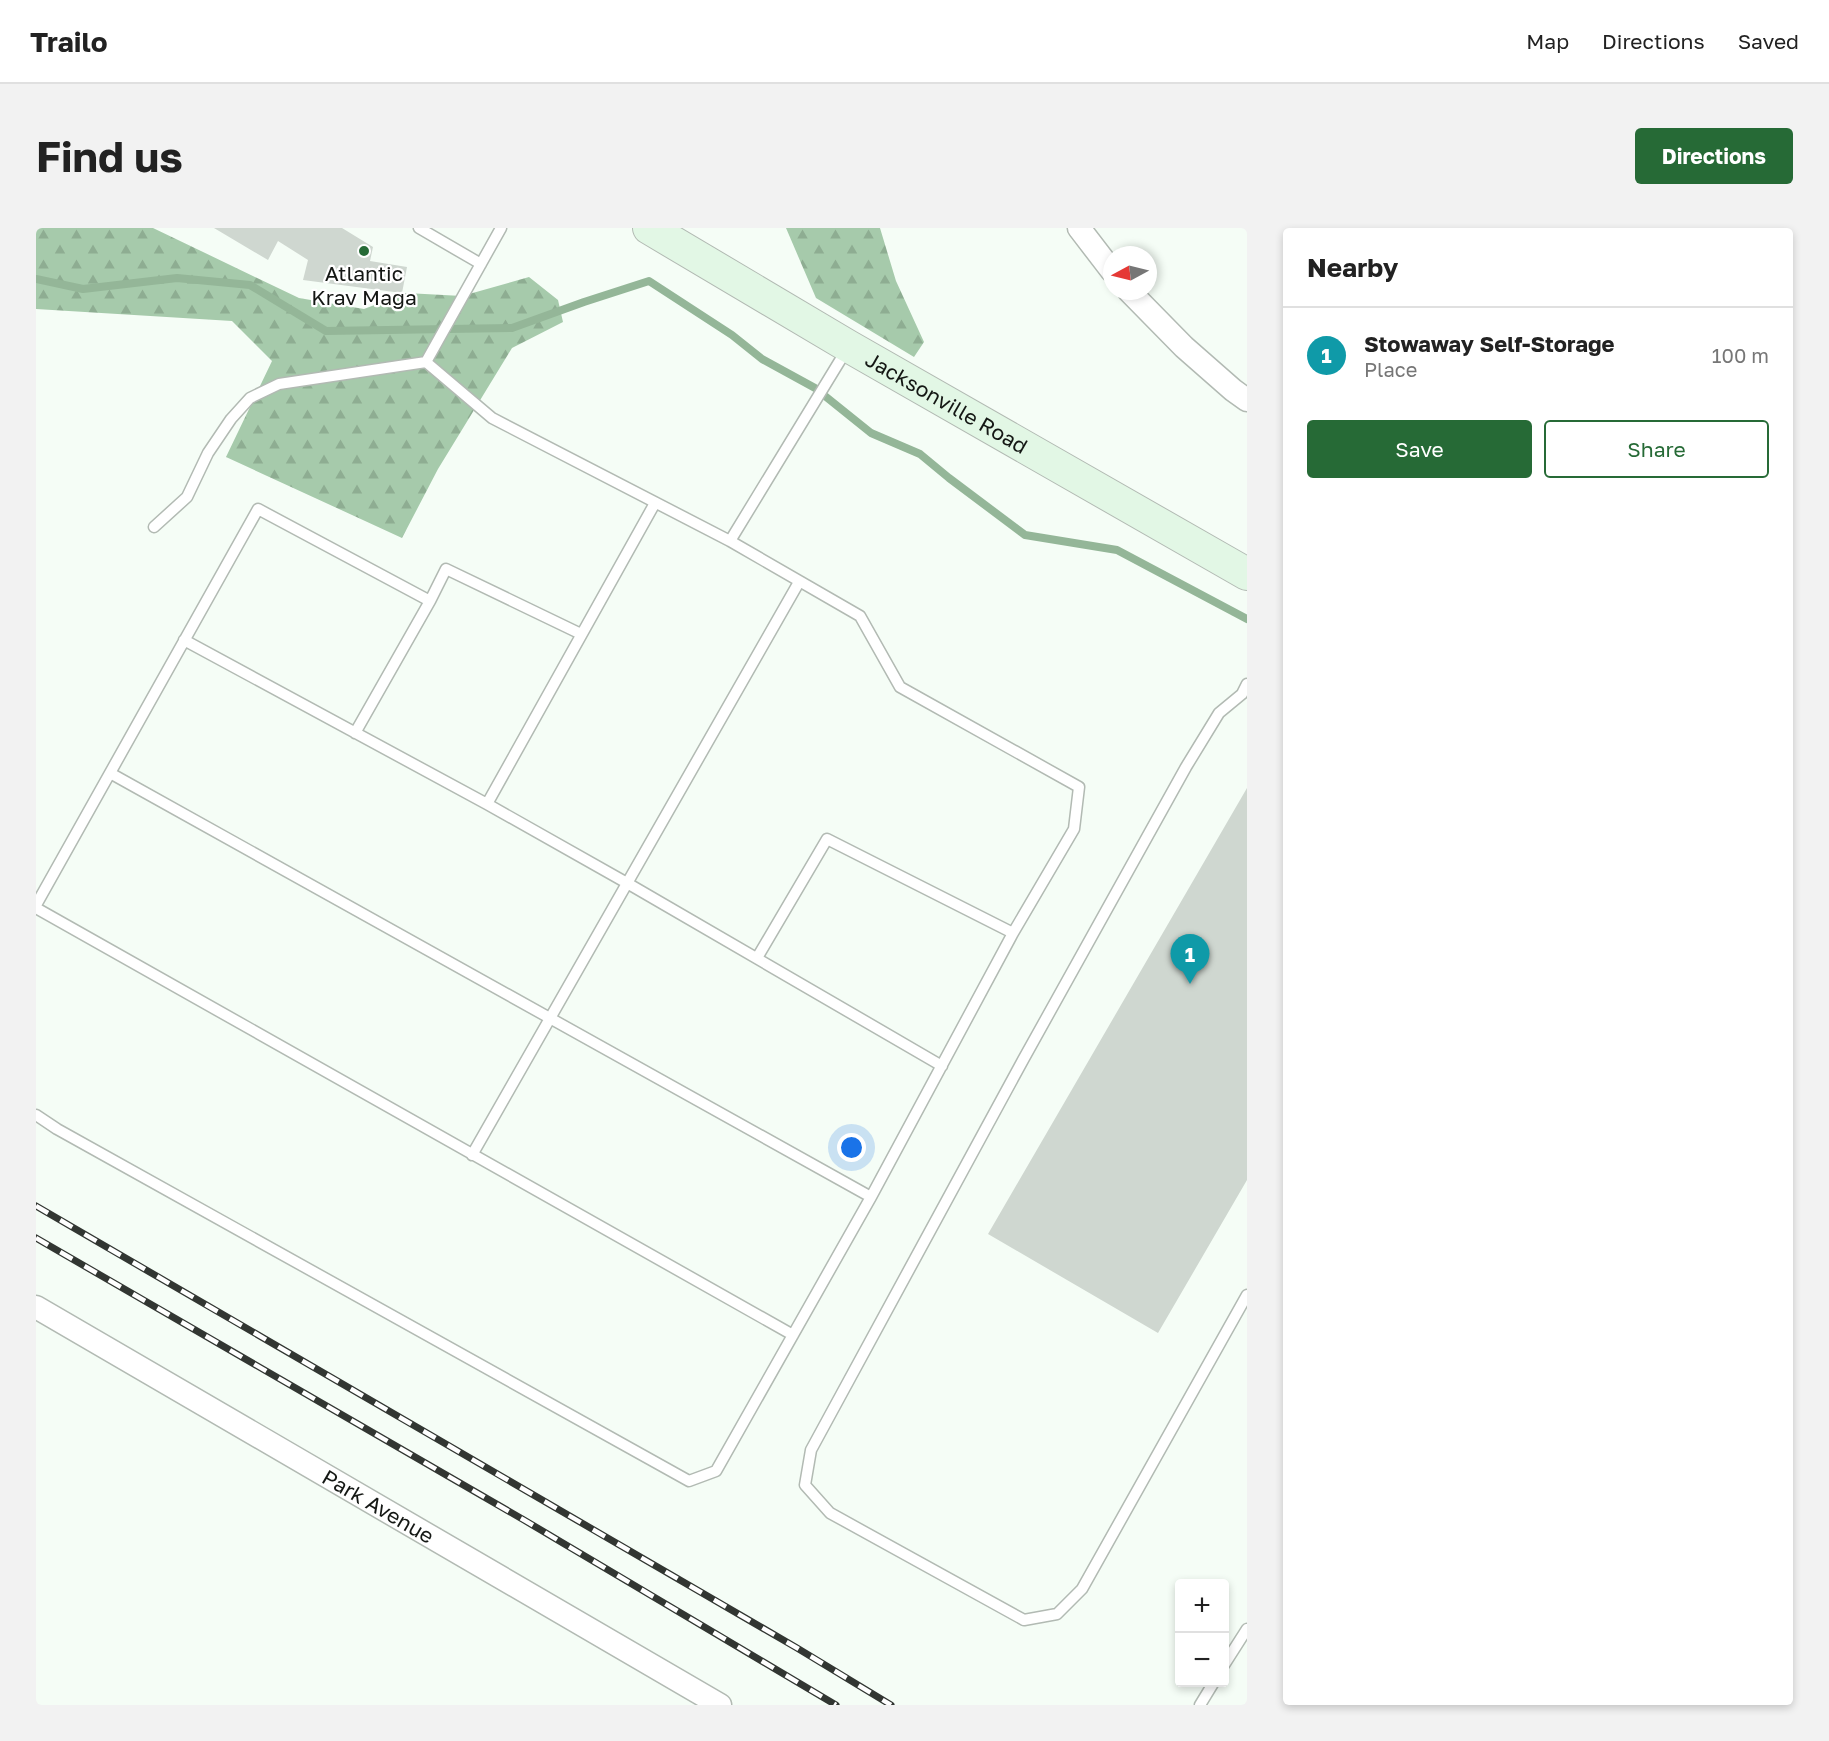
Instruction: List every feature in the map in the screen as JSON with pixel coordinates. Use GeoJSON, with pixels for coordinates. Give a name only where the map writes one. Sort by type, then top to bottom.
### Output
{"type":"FeatureCollection","features":[{"type":"Feature","properties":{"kind":"main road","name":"Jacksonville Road"},"geometry":{"type":"LineString","coordinates":[[649,228],[848,346],[1247,574]]}},
{"type":"Feature","properties":{"kind":"street"},"geometry":{"type":"LineString","coordinates":[[1079,228],[1103,259]]}},
{"type":"Feature","properties":{"kind":"street"},"geometry":{"type":"LineString","coordinates":[[1138,300],[1184,347],[1247,400]]}},
{"type":"Feature","properties":{"kind":"street","name":"Park Avenue"},"geometry":{"type":"LineString","coordinates":[[36,1307],[720,1705]]}},
{"type":"Feature","properties":{"kind":"lane"},"geometry":{"type":"LineString","coordinates":[[419,228],[481,264]]}},
{"type":"Feature","properties":{"kind":"lane"},"geometry":{"type":"LineString","coordinates":[[426,363],[501,228]]}},
{"type":"Feature","properties":{"kind":"lane"},"geometry":{"type":"LineString","coordinates":[[730,541],[848,346]]}},
{"type":"Feature","properties":{"kind":"lane"},"geometry":{"type":"LineString","coordinates":[[36,1115],[57,1129],[689,1481],[716,1471],[871,1197],[1013,933],[1074,829],[1079,787],[900,687],[860,616],[730,541],[492,418],[426,363],[279,384],[250,398],[231,419],[208,453],[187,497],[154,527]]}},
{"type":"Feature","properties":{"kind":"lane"},"geometry":{"type":"LineString","coordinates":[[487,804],[655,503]]}},
{"type":"Feature","properties":{"kind":"lane"},"geometry":{"type":"LineString","coordinates":[[430,601],[258,509],[36,907],[793,1335]]}},
{"type":"Feature","properties":{"kind":"lane"},"geometry":{"type":"LineString","coordinates":[[355,733],[446,569],[581,634]]}},
{"type":"Feature","properties":{"kind":"lane"},"geometry":{"type":"LineString","coordinates":[[472,1155],[799,582]]}},
{"type":"Feature","properties":{"kind":"lane"},"geometry":{"type":"LineString","coordinates":[[184,640],[487,804],[942,1066]]}},
{"type":"Feature","properties":{"kind":"lane"},"geometry":{"type":"LineString","coordinates":[[1245,691],[1219,713],[1186,767],[1023,1060],[811,1450],[805,1485],[830,1513],[1024,1620],[1057,1614],[1082,1589],[1247,1294]]}},
{"type":"Feature","properties":{"kind":"lane"},"geometry":{"type":"LineString","coordinates":[[110,773],[871,1197]]}},
{"type":"Feature","properties":{"kind":"lane"},"geometry":{"type":"LineString","coordinates":[[757,958],[827,839],[1013,933]]}},
{"type":"Feature","properties":{"kind":"lane"},"geometry":{"type":"LineString","coordinates":[[1229,1657],[1247,1629]]}},
{"type":"Feature","properties":{"kind":"lane"},"geometry":{"type":"LineString","coordinates":[[1200,1704],[1211,1687]]}},
{"type":"Feature","properties":{"kind":"green space"},"geometry":{"type":"Polygon","coordinates":[[[36,228],[153,228],[299,298],[364,309],[406,293],[462,296],[529,277],[558,300],[563,322],[512,348],[438,469],[402,538],[226,457],[272,361],[232,321],[36,309],[36,228]]]}},
{"type":"Feature","properties":{"kind":"green space"},"geometry":{"type":"Polygon","coordinates":[[[786,228],[880,228],[896,281],[924,342],[914,357],[816,298],[786,228]]]}},
{"type":"Feature","properties":{"kind":"building"},"geometry":{"type":"Polygon","coordinates":[[[214,228],[342,228],[373,247],[370,261],[407,267],[402,293],[303,280],[308,260],[278,241],[268,260],[214,228]]]}},
{"type":"Feature","properties":{"kind":"building"},"geometry":{"type":"Polygon","coordinates":[[[1247,788],[1247,1180],[1158,1333],[988,1234],[1247,788]]]}},
{"type":"Feature","properties":{"kind":"waterway"},"geometry":{"type":"LineString","coordinates":[[36,279],[83,289],[177,278],[250,285],[326,331],[512,328],[649,281],[732,335],[762,359],[815,388],[871,433],[920,454],[1025,535],[1117,550],[1247,619]]}},
{"type":"Feature","properties":{"kind":"railway"},"geometry":{"type":"LineString","coordinates":[[36,1206],[797,1648],[891,1705]]}},
{"type":"Feature","properties":{"kind":"railway"},"geometry":{"type":"LineString","coordinates":[[36,1238],[524,1520],[836,1705]]}},
{"type":"Feature","properties":{"kind":"place","name":"Atlantic Krav Maga"},"geometry":{"type":"Point","coordinates":[364,251]}},
{"type":"Feature","properties":{"kind":"place","name":"Stowaway Self-Storage"},"geometry":{"type":"Point","coordinates":[1190,984]}}]}
